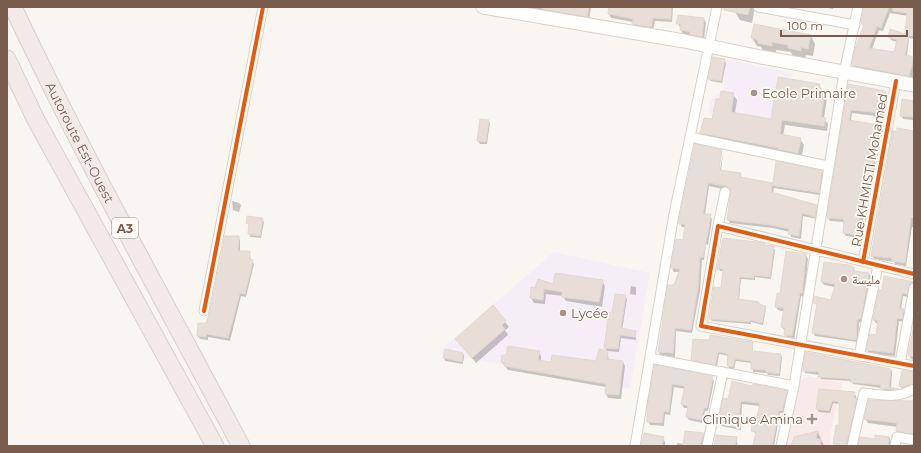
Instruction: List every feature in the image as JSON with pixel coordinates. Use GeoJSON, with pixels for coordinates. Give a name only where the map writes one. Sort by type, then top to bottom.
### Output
{"type":"FeatureCollection","features":[{"type":"Feature","properties":{"kind":"highway","name":"Autoroute Est-Ouest"},"geometry":{"type":"LineString","coordinates":[[13,7],[131,239],[241,446]]}},
{"type":"Feature","properties":{"kind":"highway","name":"Autoroute Est-Ouest"},"geometry":{"type":"LineString","coordinates":[[7,59],[35,118],[215,446]]}},
{"type":"Feature","properties":{"kind":"main road"},"geometry":{"type":"LineString","coordinates":[[482,7],[513,10],[914,85]]}},
{"type":"Feature","properties":{"kind":"street"},"geometry":{"type":"LineString","coordinates":[[204,311],[264,7]]}},
{"type":"Feature","properties":{"kind":"street"},"geometry":{"type":"LineString","coordinates":[[635,446],[674,214],[717,7]]}},
{"type":"Feature","properties":{"kind":"street"},"geometry":{"type":"LineString","coordinates":[[758,7],[855,25]]}},
{"type":"Feature","properties":{"kind":"street"},"geometry":{"type":"LineString","coordinates":[[781,446],[794,386],[828,166],[844,73],[858,7]]}},
{"type":"Feature","properties":{"kind":"street","name":"Rue KHMISTI Mohamed"},"geometry":{"type":"LineString","coordinates":[[863,262],[896,81]]}},
{"type":"Feature","properties":{"kind":"street"},"geometry":{"type":"LineString","coordinates":[[690,137],[828,166]]}},
{"type":"Feature","properties":{"kind":"street"},"geometry":{"type":"LineString","coordinates":[[725,192],[701,326],[800,343],[914,366]]}},
{"type":"Feature","properties":{"kind":"street"},"geometry":{"type":"LineString","coordinates":[[718,226],[914,274]]}},
{"type":"Feature","properties":{"kind":"street"},"geometry":{"type":"LineString","coordinates":[[859,356],[878,266]]}},
{"type":"Feature","properties":{"kind":"street"},"geometry":{"type":"LineString","coordinates":[[900,363],[914,288]]}},
{"type":"Feature","properties":{"kind":"street"},"geometry":{"type":"LineString","coordinates":[[650,358],[794,386]]}},
{"type":"Feature","properties":{"kind":"street"},"geometry":{"type":"LineString","coordinates":[[707,446],[723,372]]}},
{"type":"Feature","properties":{"kind":"street"},"geometry":{"type":"LineString","coordinates":[[852,446],[864,393],[894,396],[903,395],[914,388]]}},
{"type":"Feature","properties":{"kind":"street"},"geometry":{"type":"LineString","coordinates":[[895,446],[897,437],[914,440]]}},
{"type":"Feature","properties":{"kind":"shaded area","name":"Ecole Primaire"},"geometry":{"type":"Polygon","coordinates":[[[726,60],[793,73],[784,115],[773,126],[708,113],[711,100],[727,86],[722,84],[726,60]]]}},
{"type":"Feature","properties":{"kind":"shaded area","name":"Lycée"},"geometry":{"type":"Polygon","coordinates":[[[554,252],[650,273],[630,389],[438,352],[554,252]]]}},
{"type":"Feature","properties":{"kind":"shaded area","name":"Clinique Amina"},"geometry":{"type":"Polygon","coordinates":[[[808,376],[842,383],[830,436],[831,446],[783,446],[799,381],[808,376]]]}},
{"type":"Feature","properties":{"kind":"building"},"geometry":{"type":"Polygon","coordinates":[[[542,7],[589,7],[587,17],[542,9],[542,7]]]}},
{"type":"Feature","properties":{"kind":"building"},"geometry":{"type":"Polygon","coordinates":[[[609,7],[671,7],[671,19],[653,18],[651,27],[632,24],[633,19],[608,14],[609,7]]]}},
{"type":"Feature","properties":{"kind":"building"},"geometry":{"type":"Polygon","coordinates":[[[724,7],[750,7],[748,15],[724,10],[724,7]]]}},
{"type":"Feature","properties":{"kind":"building"},"geometry":{"type":"Polygon","coordinates":[[[864,7],[889,7],[881,28],[877,26],[869,48],[894,52],[897,40],[888,37],[890,29],[905,34],[907,13],[893,11],[893,7],[914,7],[914,36],[907,35],[909,36],[905,55],[914,57],[909,76],[852,65],[855,49],[864,25],[861,23],[864,7]]]}},
{"type":"Feature","properties":{"kind":"building"},"geometry":{"type":"Polygon","coordinates":[[[678,15],[704,18],[702,37],[680,30],[681,24],[676,24],[678,15]]]}},
{"type":"Feature","properties":{"kind":"building"},"geometry":{"type":"Polygon","coordinates":[[[754,24],[811,35],[808,49],[801,47],[801,51],[788,48],[788,45],[772,42],[772,46],[758,43],[758,40],[751,38],[754,24]]]}},
{"type":"Feature","properties":{"kind":"building"},"geometry":{"type":"Polygon","coordinates":[[[713,57],[725,59],[721,81],[708,79],[713,57]]]}},
{"type":"Feature","properties":{"kind":"building"},"geometry":{"type":"Polygon","coordinates":[[[778,77],[820,84],[819,90],[825,91],[821,117],[826,118],[824,126],[782,120],[780,134],[801,138],[798,153],[700,133],[704,118],[712,119],[716,99],[720,99],[721,91],[734,93],[731,112],[771,119],[778,77]]]}},
{"type":"Feature","properties":{"kind":"building"},"geometry":{"type":"Polygon","coordinates":[[[848,84],[885,91],[881,113],[851,110],[849,120],[879,125],[877,140],[875,140],[872,174],[868,174],[864,205],[861,218],[859,218],[857,235],[843,233],[844,219],[827,218],[848,84]]]}},
{"type":"Feature","properties":{"kind":"building"},"geometry":{"type":"Polygon","coordinates":[[[902,99],[914,101],[914,117],[900,116],[902,99]]]}},
{"type":"Feature","properties":{"kind":"building"},"geometry":{"type":"Polygon","coordinates":[[[480,119],[489,120],[486,142],[477,141],[480,119]]]}},
{"type":"Feature","properties":{"kind":"building"},"geometry":{"type":"Polygon","coordinates":[[[897,128],[914,131],[914,218],[911,217],[905,263],[892,261],[892,258],[871,256],[893,131],[897,132],[897,128]]]}},
{"type":"Feature","properties":{"kind":"building"},"geometry":{"type":"Polygon","coordinates":[[[695,144],[722,150],[719,170],[741,173],[740,177],[773,183],[776,161],[822,171],[819,192],[772,185],[771,192],[817,205],[815,217],[802,213],[799,236],[788,234],[789,229],[771,225],[727,220],[731,190],[727,186],[708,183],[703,214],[711,214],[703,257],[700,257],[698,287],[691,330],[675,328],[673,353],[658,352],[668,285],[674,285],[680,269],[671,268],[676,239],[683,240],[685,224],[679,224],[680,215],[695,144]]]}},
{"type":"Feature","properties":{"kind":"building"},"geometry":{"type":"Polygon","coordinates":[[[247,216],[263,218],[260,236],[248,234],[249,224],[246,223],[247,216]]]}},
{"type":"Feature","properties":{"kind":"building"},"geometry":{"type":"Polygon","coordinates":[[[225,236],[239,236],[238,251],[250,251],[250,259],[253,260],[245,294],[240,293],[228,338],[207,334],[206,337],[197,336],[198,323],[206,323],[210,312],[225,236]]]}},
{"type":"Feature","properties":{"kind":"building"},"geometry":{"type":"Polygon","coordinates":[[[723,238],[764,243],[764,245],[774,246],[770,277],[754,275],[754,278],[740,277],[738,299],[759,302],[759,304],[766,306],[762,323],[750,320],[750,322],[709,319],[714,287],[721,288],[723,269],[717,269],[723,238]]]}},
{"type":"Feature","properties":{"kind":"building"},"geometry":{"type":"Polygon","coordinates":[[[786,251],[806,254],[802,293],[800,293],[792,336],[784,335],[785,328],[781,327],[784,308],[775,307],[777,293],[780,293],[786,251]]]}},
{"type":"Feature","properties":{"kind":"building"},"geometry":{"type":"Polygon","coordinates":[[[824,262],[848,265],[854,267],[853,271],[869,273],[861,318],[857,320],[856,340],[812,333],[817,304],[813,303],[814,296],[831,300],[835,284],[821,282],[824,262]]]}},
{"type":"Feature","properties":{"kind":"building"},"geometry":{"type":"Polygon","coordinates":[[[555,273],[603,280],[599,302],[562,297],[562,292],[544,289],[543,300],[530,298],[531,287],[535,288],[538,279],[553,284],[555,273]]]}},
{"type":"Feature","properties":{"kind":"building"},"geometry":{"type":"Polygon","coordinates":[[[884,276],[914,282],[909,284],[907,294],[902,293],[899,308],[904,309],[902,319],[897,318],[893,353],[866,350],[870,334],[876,335],[878,320],[873,320],[879,290],[882,290],[884,276]]]}},
{"type":"Feature","properties":{"kind":"building"},"geometry":{"type":"Polygon","coordinates":[[[615,294],[626,295],[621,328],[636,331],[635,337],[620,335],[618,349],[604,348],[609,312],[612,313],[615,294]]]}},
{"type":"Feature","properties":{"kind":"building"},"geometry":{"type":"Polygon","coordinates":[[[493,305],[506,321],[502,325],[505,329],[472,358],[455,339],[493,305]]]}},
{"type":"Feature","properties":{"kind":"building"},"geometry":{"type":"Polygon","coordinates":[[[914,324],[914,357],[908,355],[914,324]]]}},
{"type":"Feature","properties":{"kind":"building"},"geometry":{"type":"Polygon","coordinates":[[[710,335],[753,342],[752,351],[781,354],[779,374],[766,372],[766,370],[751,369],[751,361],[735,359],[733,367],[727,366],[728,354],[718,352],[715,365],[691,360],[693,339],[709,340],[710,335]]]}},
{"type":"Feature","properties":{"kind":"building"},"geometry":{"type":"Polygon","coordinates":[[[508,346],[540,351],[538,360],[551,362],[552,355],[596,361],[599,349],[608,351],[607,359],[623,361],[619,395],[605,394],[606,384],[504,366],[505,363],[501,362],[502,355],[506,355],[508,346]]]}},
{"type":"Feature","properties":{"kind":"building"},"geometry":{"type":"Polygon","coordinates":[[[445,349],[463,353],[462,362],[443,358],[445,349]]]}},
{"type":"Feature","properties":{"kind":"building"},"geometry":{"type":"Polygon","coordinates":[[[805,352],[891,369],[889,387],[898,389],[880,389],[881,385],[850,382],[851,379],[818,377],[819,372],[803,371],[805,352]]]}},
{"type":"Feature","properties":{"kind":"building"},"geometry":{"type":"Polygon","coordinates":[[[655,365],[713,376],[707,408],[704,408],[701,420],[686,417],[688,406],[681,404],[685,386],[672,384],[669,412],[664,411],[662,423],[647,422],[647,408],[655,365]]]}},
{"type":"Feature","properties":{"kind":"building"},"geometry":{"type":"Polygon","coordinates":[[[905,370],[914,372],[914,383],[903,387],[899,386],[902,371],[905,370]]]}},
{"type":"Feature","properties":{"kind":"building"},"geometry":{"type":"Polygon","coordinates":[[[732,381],[752,386],[753,384],[787,391],[782,411],[779,410],[772,446],[753,446],[756,432],[751,431],[753,420],[756,421],[760,403],[741,401],[739,414],[742,415],[740,428],[718,423],[723,398],[728,399],[732,381]]]}},
{"type":"Feature","properties":{"kind":"building"},"geometry":{"type":"Polygon","coordinates":[[[819,389],[855,392],[854,398],[857,398],[846,446],[833,444],[836,425],[839,425],[839,402],[832,401],[829,411],[816,409],[819,389]]]}},
{"type":"Feature","properties":{"kind":"building"},"geometry":{"type":"Polygon","coordinates":[[[869,400],[914,401],[914,434],[896,431],[897,423],[864,419],[869,400]]]}},
{"type":"Feature","properties":{"kind":"building"},"geometry":{"type":"Polygon","coordinates":[[[685,431],[704,433],[700,446],[683,446],[685,431]]]}},
{"type":"Feature","properties":{"kind":"building"},"geometry":{"type":"Polygon","coordinates":[[[818,431],[816,438],[821,440],[820,446],[791,446],[794,437],[818,431]]]}},
{"type":"Feature","properties":{"kind":"building"},"geometry":{"type":"Polygon","coordinates":[[[644,433],[664,437],[662,446],[641,446],[644,433]]]}},
{"type":"Feature","properties":{"kind":"building"},"geometry":{"type":"Polygon","coordinates":[[[716,435],[737,437],[735,446],[714,446],[716,435]]]}},
{"type":"Feature","properties":{"kind":"building"},"geometry":{"type":"Polygon","coordinates":[[[875,435],[889,437],[888,446],[858,446],[860,437],[875,439],[875,435]]]}},
{"type":"Feature","properties":{"kind":"cycle path"},"geometry":{"type":"LineString","coordinates":[[204,311],[263,7]]}},
{"type":"Feature","properties":{"kind":"cycle path"},"geometry":{"type":"LineString","coordinates":[[863,262],[896,81]]}},
{"type":"Feature","properties":{"kind":"cycle path"},"geometry":{"type":"LineString","coordinates":[[914,274],[718,226],[701,326],[914,366]]}},
{"type":"Feature","properties":{"kind":"place","name":"Ecole Primaire"},"geometry":{"type":"Point","coordinates":[754,93]}},
{"type":"Feature","properties":{"kind":"place","name":"مليسة"},"geometry":{"type":"Point","coordinates":[844,279]}},
{"type":"Feature","properties":{"kind":"place","name":"Lycée"},"geometry":{"type":"Point","coordinates":[563,313]}},
{"type":"Feature","properties":{"kind":"place","name":"Clinique Amina"},"geometry":{"type":"Point","coordinates":[812,419]}}]}
